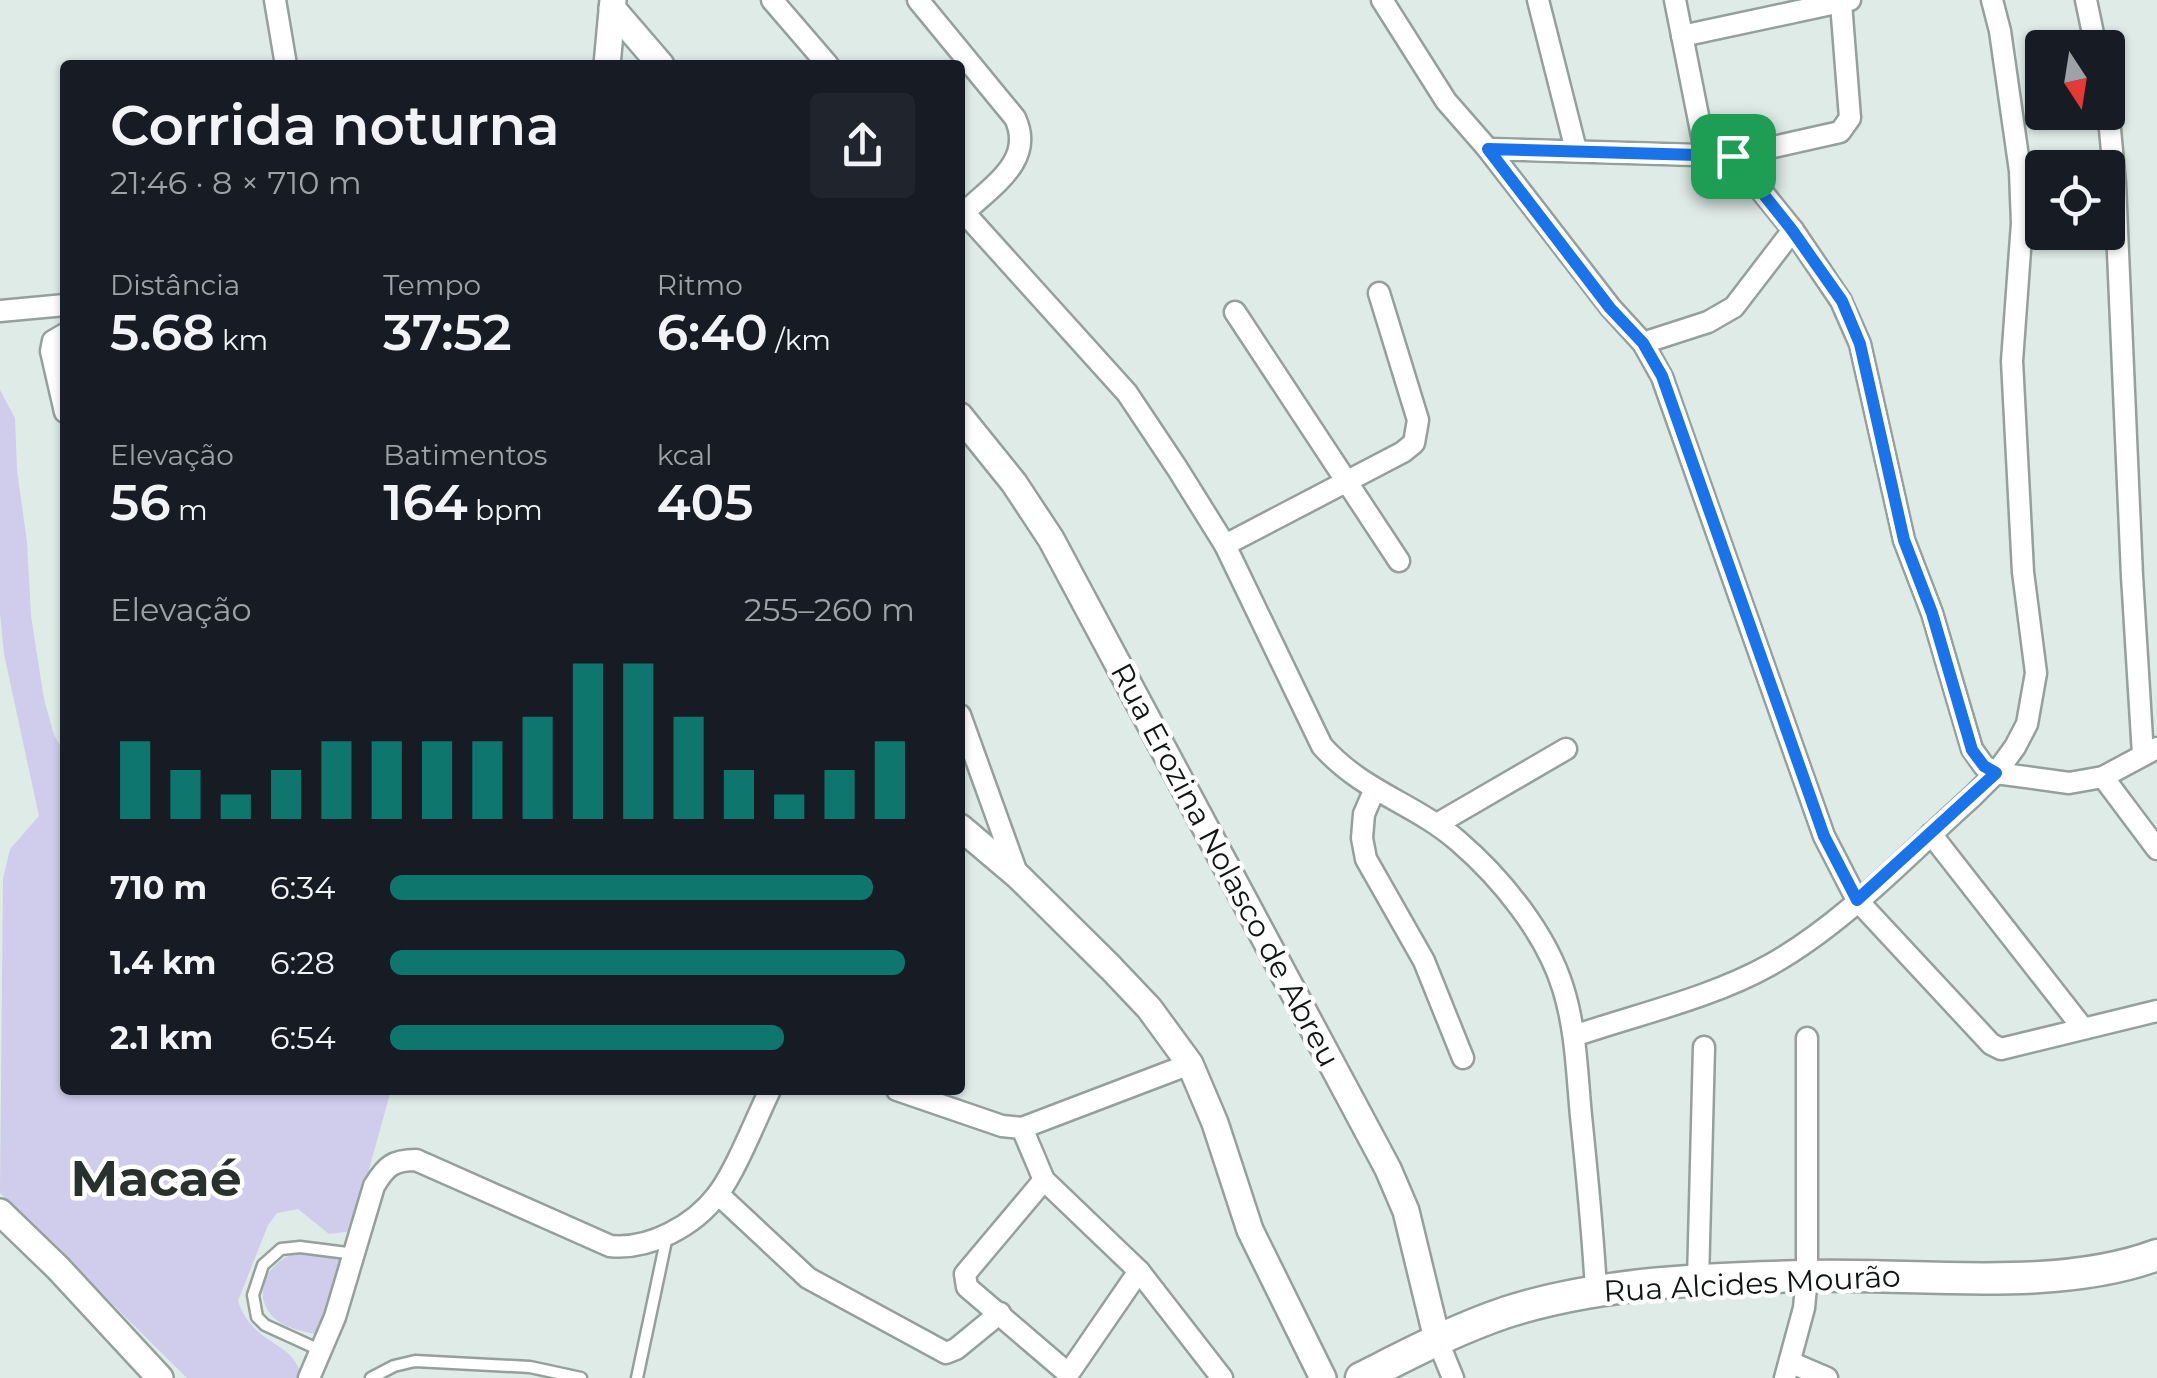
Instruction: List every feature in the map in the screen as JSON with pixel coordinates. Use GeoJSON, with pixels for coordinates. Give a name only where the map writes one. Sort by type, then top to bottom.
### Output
{"type":"FeatureCollection","features":[{"type":"Feature","properties":{"kind":"main road","name":"Rua Alcides Mourão"},"geometry":{"type":"LineString","coordinates":[[1361,1378],[1437,1339],[1509,1312],[1596,1291],[1807,1276],[2010,1277],[2155,1259]]}},
{"type":"Feature","properties":{"kind":"street"},"geometry":{"type":"LineString","coordinates":[[275,0],[285,60]]}},
{"type":"Feature","properties":{"kind":"street"},"geometry":{"type":"LineString","coordinates":[[772,0],[824,60]]}},
{"type":"Feature","properties":{"kind":"street"},"geometry":{"type":"LineString","coordinates":[[918,0],[1015,118],[1023,134],[1022,149],[1014,164],[965,208]]}},
{"type":"Feature","properties":{"kind":"street"},"geometry":{"type":"LineString","coordinates":[[1382,0],[1446,101],[1488,149],[1610,308],[1643,343],[1662,376],[1824,836],[1857,900],[1991,1044],[2001,1049],[2157,1010]]}},
{"type":"Feature","properties":{"kind":"street"},"geometry":{"type":"LineString","coordinates":[[1538,0],[1576,150]]}},
{"type":"Feature","properties":{"kind":"street"},"geometry":{"type":"LineString","coordinates":[[1674,0],[1706,156]]}},
{"type":"Feature","properties":{"kind":"street"},"geometry":{"type":"LineString","coordinates":[[1574,1036],[1766,968],[1800,947],[1996,773],[2026,724],[2036,673],[2023,572],[2012,361],[2022,223],[2020,171],[1992,0]]}},
{"type":"Feature","properties":{"kind":"street"},"geometry":{"type":"LineString","coordinates":[[2086,0],[2092,30]]}},
{"type":"Feature","properties":{"kind":"street"},"geometry":{"type":"LineString","coordinates":[[1488,149],[1733,156],[1840,132],[1847,126],[1850,118],[1846,1],[1682,36]]}},
{"type":"Feature","properties":{"kind":"street"},"geometry":{"type":"LineString","coordinates":[[607,60],[612,4]]}},
{"type":"Feature","properties":{"kind":"street"},"geometry":{"type":"LineString","coordinates":[[612,4],[656,60]]}},
{"type":"Feature","properties":{"kind":"street"},"geometry":{"type":"LineString","coordinates":[[1733,156],[1842,301],[1860,344],[1904,540],[1932,613],[1972,750],[1984,766],[1996,773],[2069,782],[2103,777],[2150,752],[2131,556],[2110,130]]}},
{"type":"Feature","properties":{"kind":"street"},"geometry":{"type":"LineString","coordinates":[[965,212],[1127,393],[1225,545],[1322,746],[1339,766],[1437,824],[1477,858],[1512,898],[1545,948],[1563,987],[1574,1036],[1596,1291]]}},
{"type":"Feature","properties":{"kind":"street"},"geometry":{"type":"LineString","coordinates":[[1643,343],[1708,322],[1734,307],[1792,230]]}},
{"type":"Feature","properties":{"kind":"street"},"geometry":{"type":"LineString","coordinates":[[1225,545],[1414,443],[1418,432],[1406,374],[1380,292]]}},
{"type":"Feature","properties":{"kind":"street"},"geometry":{"type":"LineString","coordinates":[[0,311],[60,305]]}},
{"type":"Feature","properties":{"kind":"street"},"geometry":{"type":"LineString","coordinates":[[1235,312],[1400,561]]}},
{"type":"Feature","properties":{"kind":"street"},"geometry":{"type":"LineString","coordinates":[[60,337],[53,341],[50,351],[60,392]]}},
{"type":"Feature","properties":{"kind":"street","name":"Rua Erozina Nolasco de Abreu"},"geometry":{"type":"LineString","coordinates":[[965,431],[1014,483],[1051,539],[1388,1168],[1406,1211],[1437,1339]]}},
{"type":"Feature","properties":{"kind":"street"},"geometry":{"type":"LineString","coordinates":[[965,730],[1018,876]]}},
{"type":"Feature","properties":{"kind":"street"},"geometry":{"type":"LineString","coordinates":[[1437,824],[1566,749]]}},
{"type":"Feature","properties":{"kind":"street"},"geometry":{"type":"LineString","coordinates":[[2103,777],[2157,850]]}},
{"type":"Feature","properties":{"kind":"street"},"geometry":{"type":"LineString","coordinates":[[1374,790],[1364,814],[1362,838],[1366,859],[1424,961],[1464,1058]]}},
{"type":"Feature","properties":{"kind":"street"},"geometry":{"type":"LineString","coordinates":[[965,832],[1018,876],[1149,1008],[1190,1064],[1215,1124],[1250,1230],[1323,1378]]}},
{"type":"Feature","properties":{"kind":"street"},"geometry":{"type":"LineString","coordinates":[[1930,834],[2082,1027]]}},
{"type":"Feature","properties":{"kind":"street"},"geometry":{"type":"LineString","coordinates":[[1807,1038],[1807,1276],[1789,1370],[1827,1378]]}},
{"type":"Feature","properties":{"kind":"street"},"geometry":{"type":"LineString","coordinates":[[1698,1281],[1704,1047]]}},
{"type":"Feature","properties":{"kind":"street"},"geometry":{"type":"LineString","coordinates":[[927,1095],[1002,1126],[1022,1128],[1190,1064]]}},
{"type":"Feature","properties":{"kind":"street"},"geometry":{"type":"LineString","coordinates":[[310,1378],[323,1352],[374,1186],[385,1168],[396,1160],[416,1160],[610,1246],[627,1248],[668,1236],[718,1194],[768,1095]]}},
{"type":"Feature","properties":{"kind":"street"},"geometry":{"type":"LineString","coordinates":[[1022,1128],[1044,1180],[1139,1271],[1222,1378]]}},
{"type":"Feature","properties":{"kind":"street"},"geometry":{"type":"LineString","coordinates":[[1044,1180],[965,1274],[967,1287],[1064,1370],[1071,1370],[1139,1271]]}},
{"type":"Feature","properties":{"kind":"street"},"geometry":{"type":"LineString","coordinates":[[718,1194],[808,1278],[941,1350],[956,1349],[1000,1313]]}},
{"type":"Feature","properties":{"kind":"street"},"geometry":{"type":"LineString","coordinates":[[0,1212],[160,1378]]}},
{"type":"Feature","properties":{"kind":"street"},"geometry":{"type":"LineString","coordinates":[[1437,1339],[1452,1378]]}},
{"type":"Feature","properties":{"kind":"lane"},"geometry":{"type":"LineString","coordinates":[[638,1378],[668,1236]]}},
{"type":"Feature","properties":{"kind":"lane"},"geometry":{"type":"LineString","coordinates":[[323,1352],[264,1325],[256,1317],[254,1295],[263,1265],[281,1249],[300,1247],[355,1254]]}},
{"type":"Feature","properties":{"kind":"lane"},"geometry":{"type":"LineString","coordinates":[[371,1378],[415,1361],[542,1368],[580,1378]]}},
{"type":"Feature","properties":{"kind":"shaded area"},"geometry":{"type":"Polygon","coordinates":[[[0,390],[15,418],[31,616],[44,699],[60,745],[60,1095],[390,1095],[353,1227],[329,1234],[298,1209],[277,1213],[268,1225],[238,1301],[254,1327],[292,1357],[301,1378],[187,1378],[0,1193],[3,879],[10,849],[39,816],[4,654],[0,613],[0,390]]]}},
{"type":"Feature","properties":{"kind":"shaded area"},"geometry":{"type":"Polygon","coordinates":[[[303,1252],[344,1258],[318,1335],[277,1321],[263,1296],[263,1286],[273,1267],[303,1252]]]}},
{"type":"Feature","properties":{"kind":"district","name":"Macaé"},"geometry":{"type":"Point","coordinates":[156,1178]}},
{"type":"Feature","properties":{"kind":"route"},"geometry":{"type":"LineString","coordinates":[[1488,149],[1733,156],[1842,301],[1860,344],[1904,540],[1932,613],[1972,750],[1984,766],[1996,773],[1857,900],[1824,836],[1662,376],[1643,343],[1610,308],[1488,149]]}}]}
